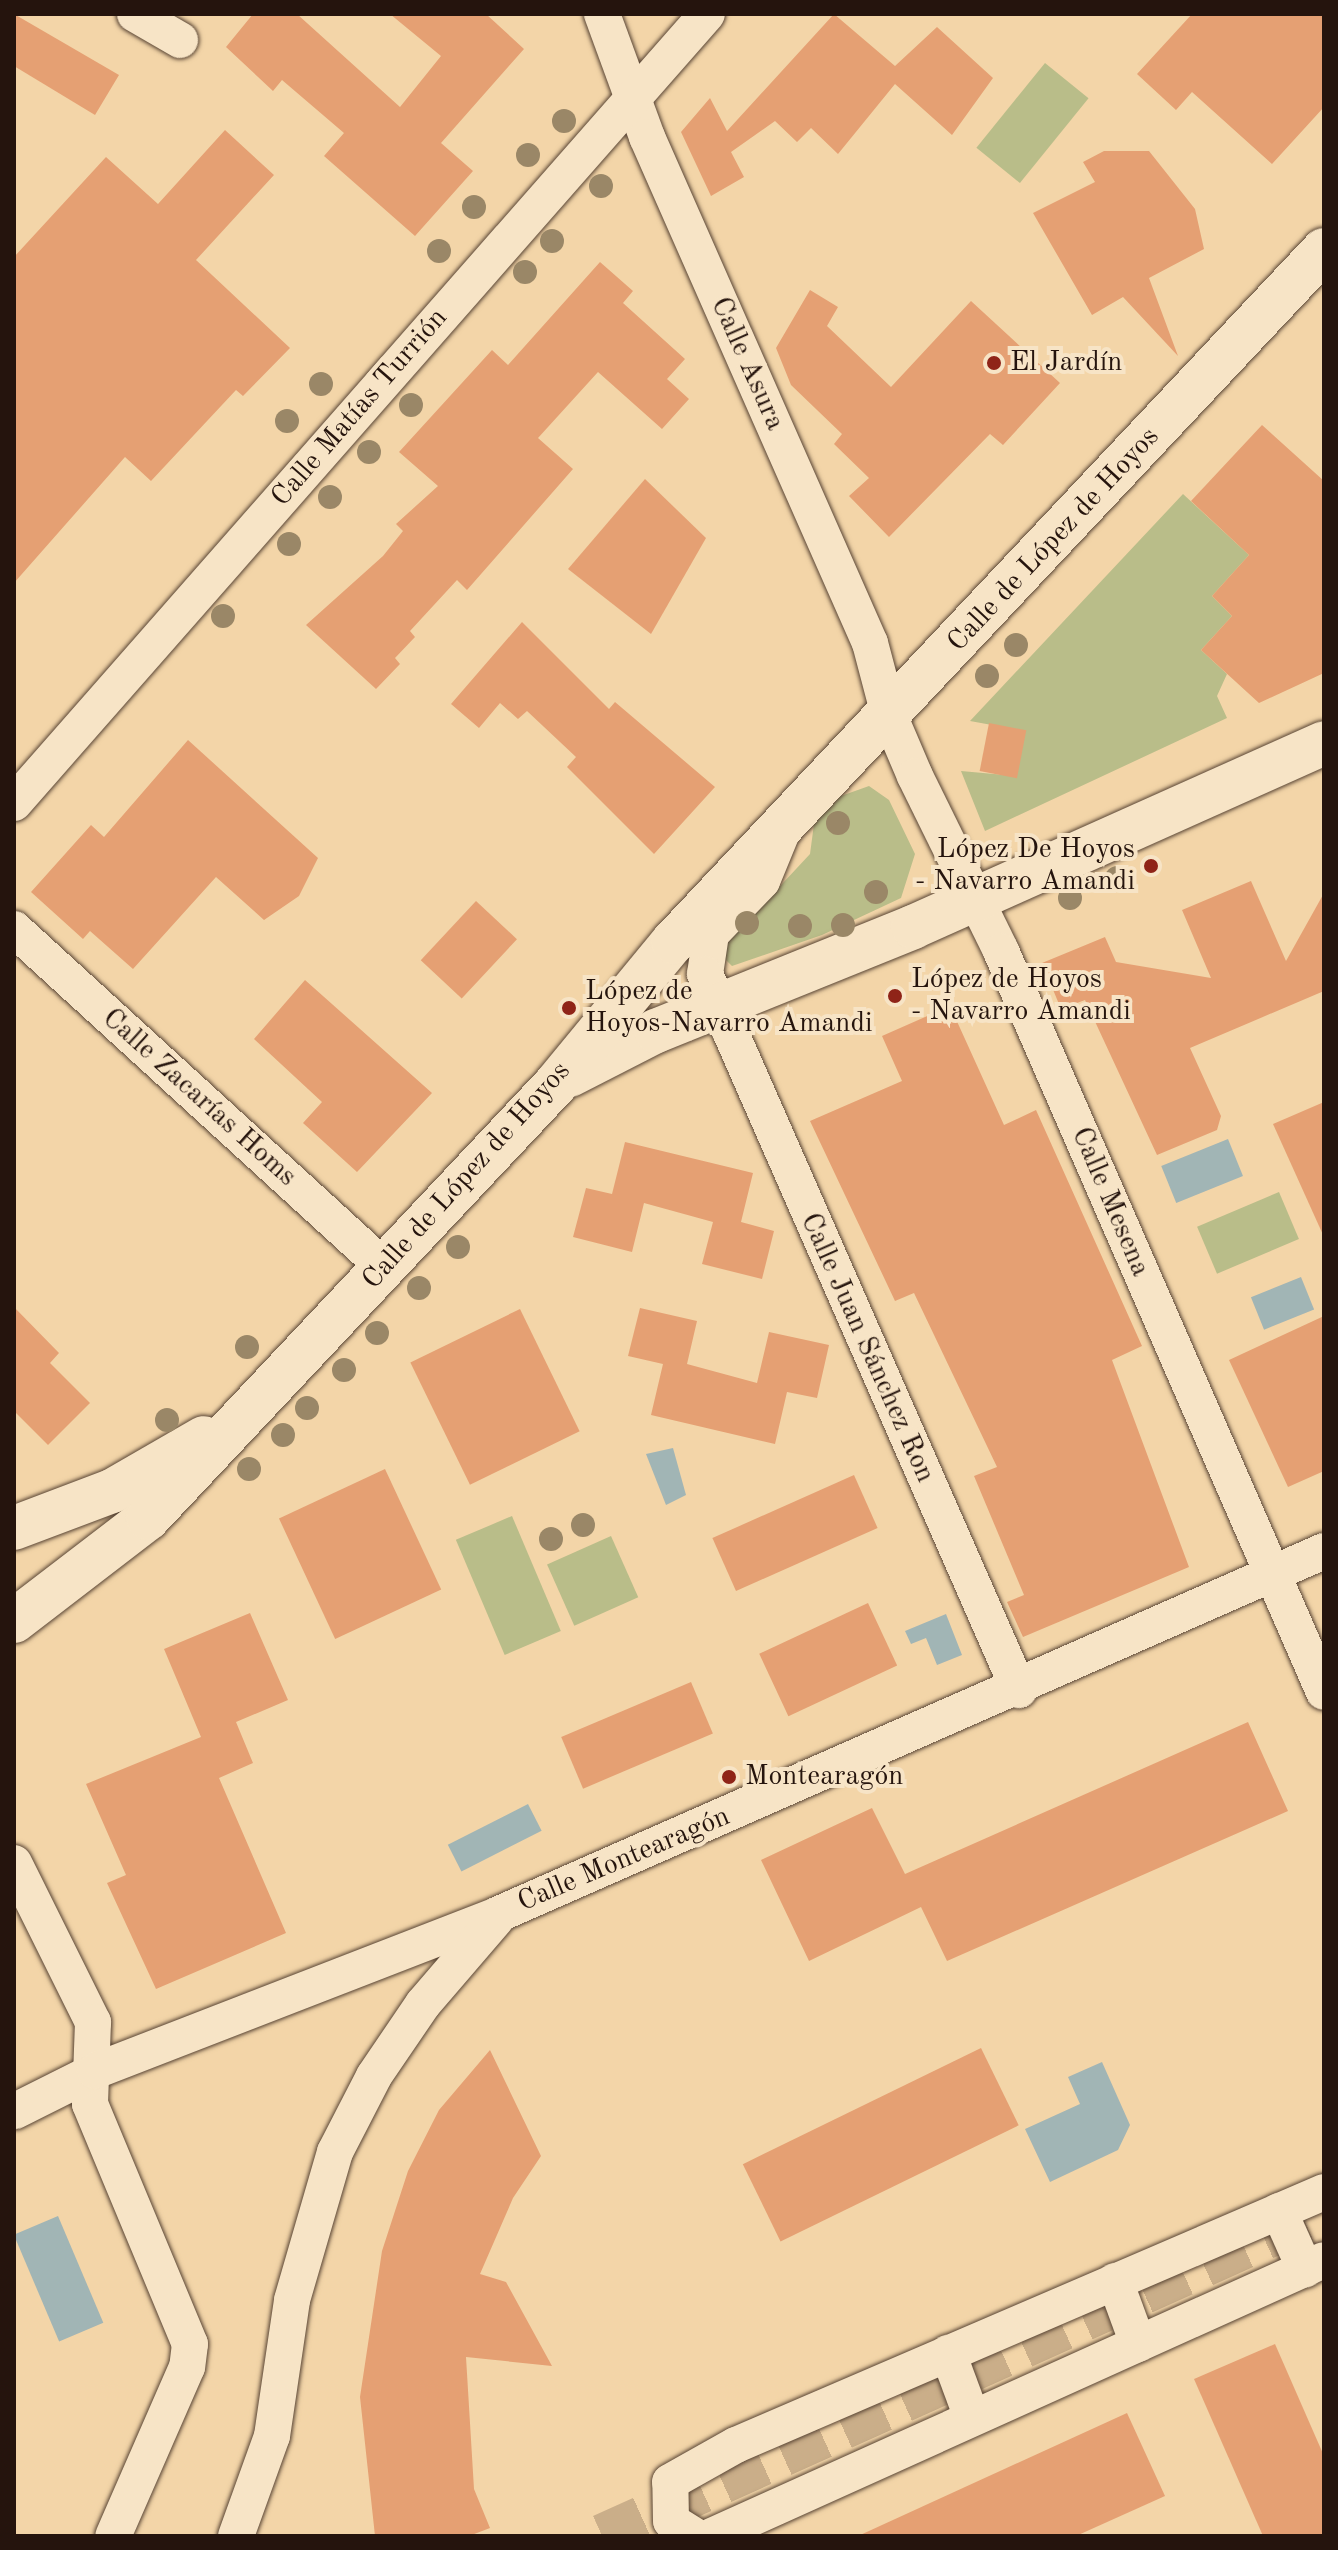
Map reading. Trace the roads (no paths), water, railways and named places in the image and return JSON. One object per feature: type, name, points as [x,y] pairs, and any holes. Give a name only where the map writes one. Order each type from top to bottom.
[{"type":"street","points":[[135,14],[180,40]]},
{"type":"street","name":"Calle Asura","points":[[602,14],[633,97],[870,643],[889,715]]},
{"type":"street","name":"Calle Matías Turrión","points":[[14,803],[707,14]]},
{"type":"street","name":"Calle de López de Hoyos","points":[[14,1621],[148,1518],[555,1085],[673,942],[1324,250]]},
{"type":"street","name":"Calle Mesena","points":[[889,715],[1324,1692]]},
{"type":"street","points":[[555,1085],[717,1006],[973,899],[1324,743]]},
{"type":"street","name":"Calle de López de Hoyos","points":[[717,1006],[704,949],[768,872],[783,828]]},
{"type":"street","name":"Calle Zacarías Homs","points":[[14,929],[384,1267]]},
{"type":"street","name":"Calle Juan Sánchez Ron","points":[[717,1006],[1019,1690]]},
{"type":"street","name":"Calle de López de Hoyos","points":[[14,1528],[112,1491],[244,1415]]},
{"type":"street","name":"Calle Montearagón","points":[[15,2111],[95,2071],[499,1914],[1019,1690],[1324,1551]]},
{"type":"street","points":[[14,1863],[93,2022],[95,2071],[90,2104],[190,2344],[187,2367],[113,2536]]},
{"type":"street","points":[[244,2522],[281,2392],[305,2243],[335,2152],[374,2076],[423,2004],[499,1914]]},
{"type":"street","points":[[695,2536],[671,2521],[670,2482],[736,2445],[1324,2192]]},
{"type":"street","points":[[712,2536],[1315,2265],[1279,2211]]},
{"type":"street","points":[[1115,2281],[1138,2344]]},
{"type":"street","points":[[948,2353],[972,2418]]},
{"type":"tunnel","points":[[602,2536],[1324,2211]]},
{"type":"place","name":"El Jardín","points":[[994,363]]},
{"type":"place","name":"López De Hoyos - Navarro Amandi","points":[[1151,866]]},
{"type":"place","name":"López de Hoyos - Navarro Amandi","points":[[895,996]]},
{"type":"place","name":"López de Hoyos-Navarro Amandi","points":[[569,1008]]},
{"type":"place","name":"Montearagón","points":[[729,1777]]}]
